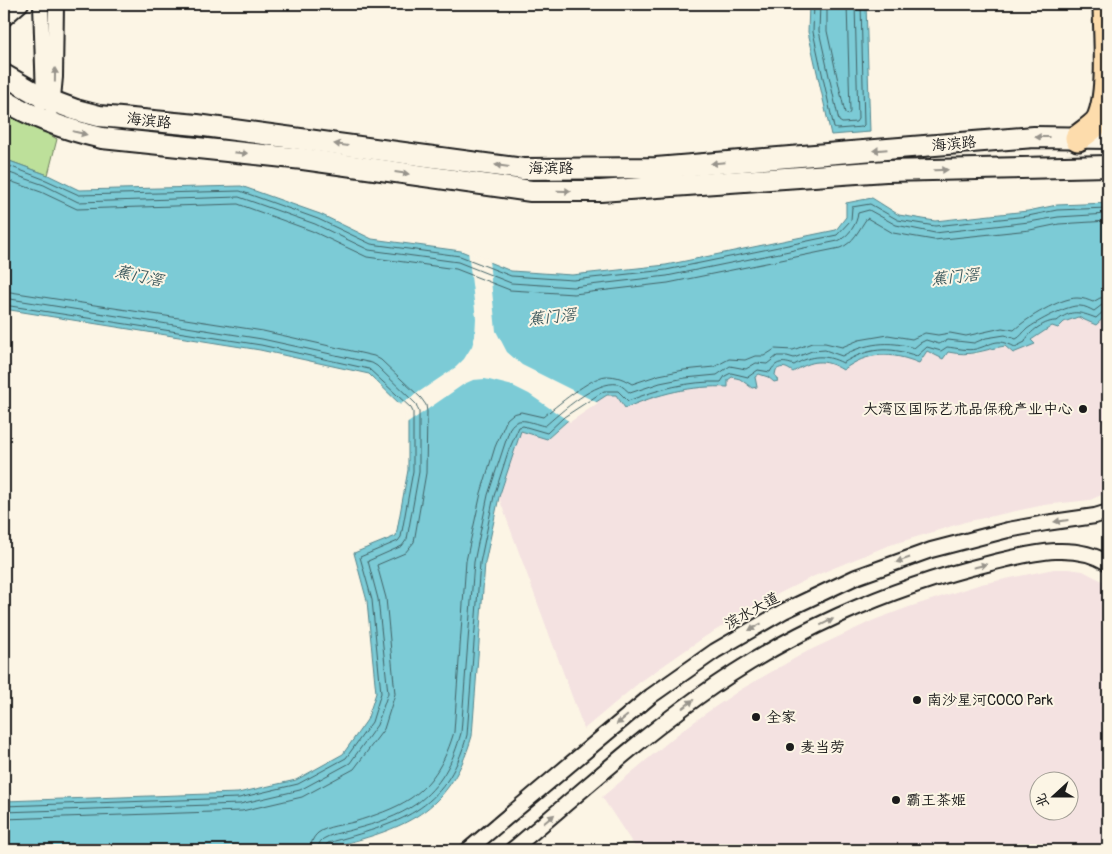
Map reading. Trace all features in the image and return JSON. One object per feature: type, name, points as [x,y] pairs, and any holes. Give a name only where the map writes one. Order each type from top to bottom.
[{"type":"highway","points":[[1078,138],[1098,121],[1104,100],[1107,81],[1106,4]]},
{"type":"street","points":[[4,19],[21,4]]},
{"type":"street","points":[[41,4],[49,100]]},
{"type":"street","points":[[43,121],[49,100],[56,4]]},
{"type":"street","name":"海滨路","points":[[4,75],[49,100],[100,116],[197,125],[523,169],[656,168],[1034,137],[1108,138]]},
{"type":"street","name":"海滨路","points":[[4,100],[43,121],[75,132],[102,138],[303,160],[531,190],[600,192],[857,172],[1108,166]]},
{"type":"street","name":"滨水大道","points":[[468,850],[651,696],[715,650],[784,611],[856,577],[931,550],[1008,530],[1095,516],[1108,512]]},
{"type":"street","points":[[512,850],[638,744],[699,696],[764,655],[832,619],[867,604],[940,578],[1014,558],[1052,551],[1070,551],[1088,554],[1108,563]]},
{"type":"shaded area","points":[[1108,314],[1108,492],[1090,500],[1044,505],[965,522],[887,546],[812,577],[776,595],[706,636],[640,682],[584,729],[499,498],[521,431],[548,439],[567,421],[607,395],[616,395],[620,401],[646,399],[687,389],[710,386],[728,387],[728,380],[732,377],[746,382],[754,382],[755,377],[759,374],[768,377],[774,382],[778,381],[775,375],[776,370],[780,367],[786,367],[793,372],[813,362],[823,361],[843,370],[864,358],[890,354],[919,363],[927,351],[977,354],[988,349],[1034,344],[1031,340],[1052,326],[1058,328],[1064,322],[1078,317],[1096,325]]},
{"type":"shaded area","name":"南沙星河COCO Park","points":[[1054,569],[1083,571],[1108,584],[1108,850],[637,850],[602,797],[679,733],[740,690],[806,652],[874,620],[981,584]]},
{"type":"green space","points":[[4,109],[57,139],[48,175],[4,159]]},
{"type":"water","points":[[809,4],[866,4],[870,132],[831,135],[808,32]]},
{"type":"water","name":"蕉门滘","points":[[4,159],[48,175],[79,190],[241,186],[320,214],[372,239],[461,251],[511,271],[572,275],[666,265],[836,230],[846,217],[846,203],[872,198],[899,215],[935,221],[1028,211],[1057,205],[1108,203],[1108,314],[1096,325],[1078,317],[1064,322],[1058,328],[1052,326],[1031,340],[1035,344],[1013,353],[1005,346],[964,354],[948,352],[943,359],[927,351],[919,363],[890,355],[880,355],[862,359],[843,370],[824,362],[818,362],[806,365],[793,372],[789,369],[778,368],[775,375],[778,381],[774,382],[768,377],[759,374],[755,377],[757,387],[752,388],[740,379],[732,377],[728,380],[728,387],[688,389],[625,408],[616,395],[607,395],[567,421],[547,439],[521,431],[499,497],[485,563],[472,736],[462,764],[449,786],[434,803],[416,817],[396,827],[321,850],[4,850],[4,801],[238,793],[296,780],[343,754],[367,720],[376,693],[367,601],[354,553],[396,536],[408,470],[408,412],[369,374],[260,350],[4,309]]},
{"type":"pier","points":[[468,251],[489,260],[496,331],[507,352],[522,365],[598,403],[570,422],[529,394],[513,386],[485,379],[473,380],[464,384],[405,425],[406,413],[398,406],[456,367],[464,359],[472,346],[475,336],[476,318]]},
{"type":"place","name":"大湾区国际艺术品保税产业中心","points":[[1083,409]]},
{"type":"place","name":"南沙星河COCO Park","points":[[917,700]]},
{"type":"place","name":"全家","points":[[756,717]]},
{"type":"place","name":"麦当劳","points":[[790,747]]},
{"type":"place","name":"霸王茶姬","points":[[896,800]]}]
